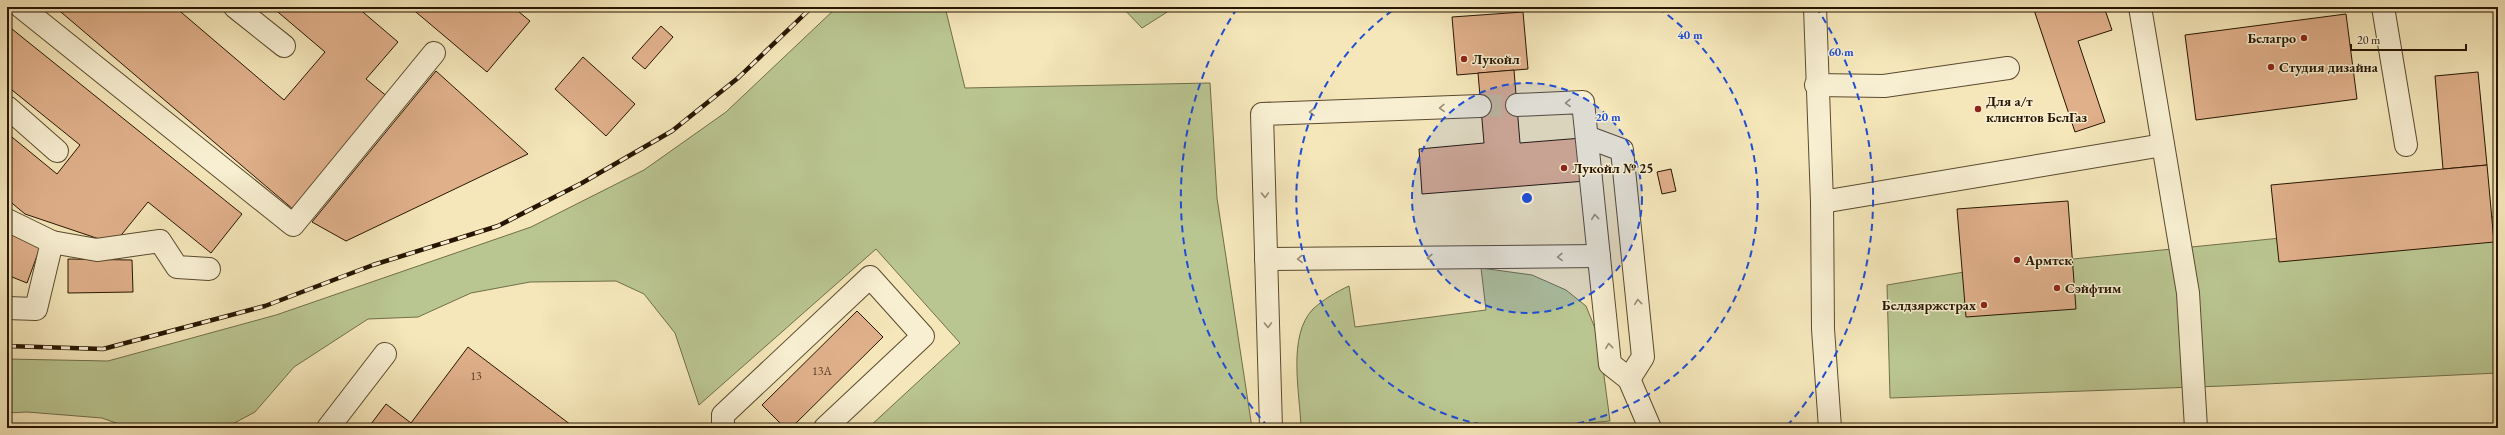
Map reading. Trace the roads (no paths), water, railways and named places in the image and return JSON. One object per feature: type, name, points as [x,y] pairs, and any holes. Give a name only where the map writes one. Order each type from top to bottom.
[{"type":"lane","points":[[21,7],[293,225],[434,53]]},
{"type":"lane","points":[[235,7],[284,46]]},
{"type":"lane","points":[[1815,7],[1816,85],[1822,202],[1824,329],[1830,428]]},
{"type":"lane","points":[[2140,7],[2188,293],[2196,428]]},
{"type":"lane","points":[[2382,7],[2406,145]]},
{"type":"lane","points":[[1816,85],[1884,86],[2008,68]]},
{"type":"lane","points":[[1517,105],[1583,102],[1610,364],[1629,379],[1650,428]]},
{"type":"lane","points":[[1271,428],[1262,114],[1480,106]]},
{"type":"lane","points":[[7,107],[57,151]]},
{"type":"lane","points":[[1587,136],[1622,150],[1643,357],[1629,379]]},
{"type":"lane","points":[[1822,202],[2163,145]]},
{"type":"lane","points":[[7,220],[52,242],[96,250],[160,240],[177,267],[209,269]]},
{"type":"lane","points":[[7,308],[36,309],[52,242]]},
{"type":"lane","points":[[1266,259],[1599,256]]},
{"type":"lane","points":[[723,428],[723,415],[870,277],[923,336],[825,428]]},
{"type":"lane","points":[[328,428],[385,354]]},
{"type":"tunnel","points":[[1480,106],[1517,105]]},
{"type":"railway","points":[[7,346],[103,349],[265,306],[373,265],[498,226],[582,183],[672,131],[738,78],[812,7]]},
{"type":"place","name":"Белагро","points":[[2304,38]]},
{"type":"place","name":"Лукойл","points":[[1464,59]]},
{"type":"place","name":"Студия дизайна","points":[[2271,67]]},
{"type":"place","name":"Для а/т клиентов БелГаз","points":[[1978,109]]},
{"type":"place","name":"Лукойл № 25","points":[[1564,168]]},
{"type":"place","name":"Армтек","points":[[2017,260]]},
{"type":"place","name":"Сэйфтим","points":[[2057,288]]},
{"type":"place","name":"Белдзяржстрах","points":[[1984,305]]}]
